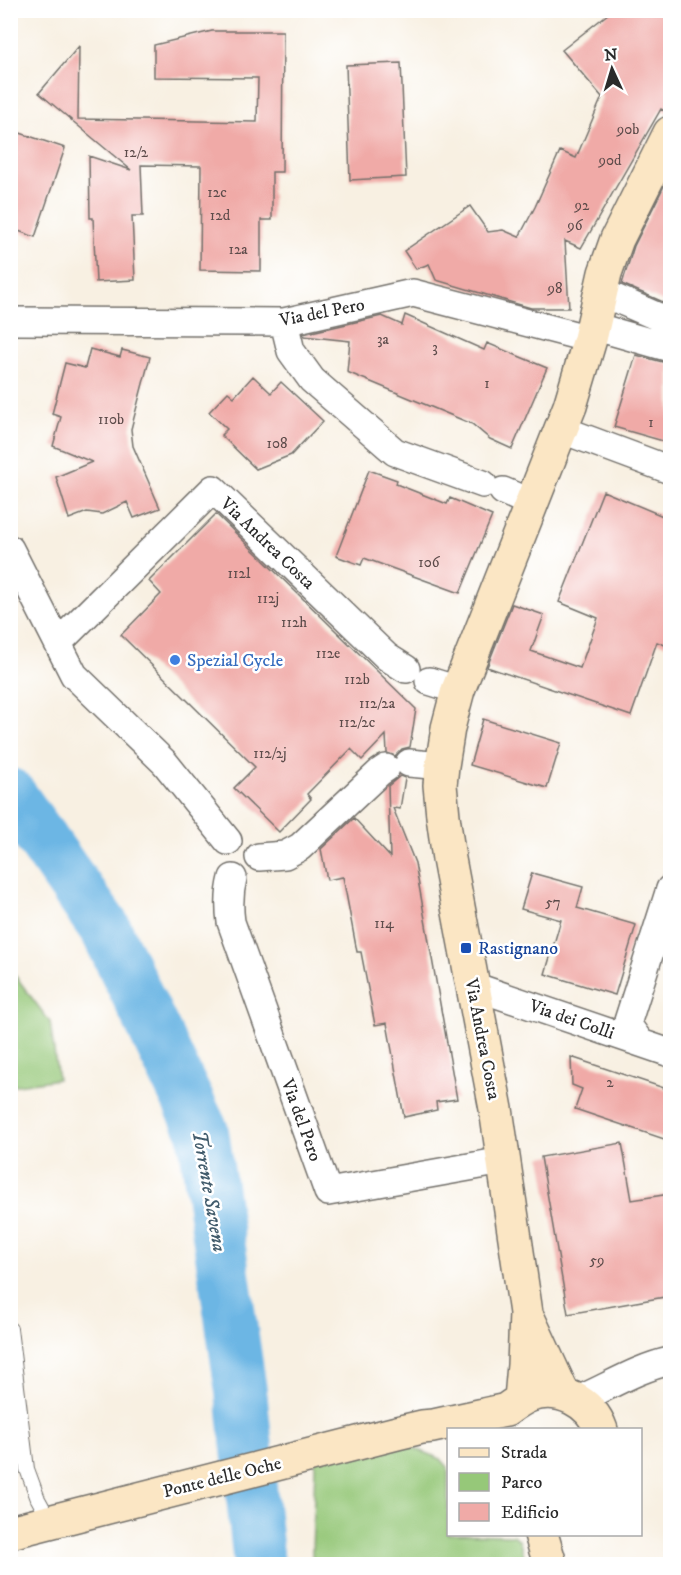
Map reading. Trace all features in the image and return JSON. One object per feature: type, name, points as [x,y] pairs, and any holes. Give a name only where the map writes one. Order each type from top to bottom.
[{"type":"main road","name":"Via Andrea Costa","points":[[508,1413],[524,1365],[526,1313],[496,1109],[442,816],[440,786],[448,728],[431,680],[506,493],[560,429],[570,406],[605,273],[617,239],[670,133]]},
{"type":"main road","name":"Via Andrea Costa","points":[[526,1313],[571,1397],[590,1411],[600,1428]]},
{"type":"main road","name":"Ponte delle Oche","points":[[10,1532],[422,1427],[441,1429],[508,1413],[533,1395],[546,1392],[571,1397]]},
{"type":"main road","points":[[542,1536],[550,1564]]},
{"type":"main road","points":[[556,1564],[562,1536]]},
{"type":"street","points":[[601,292],[670,322]]},
{"type":"street","name":"Via del Pero","points":[[10,321],[284,322],[413,293],[591,333],[670,348]]},
{"type":"street","points":[[284,322],[291,351],[312,380],[395,452],[506,493]]},
{"type":"street","points":[[560,429],[670,470]]},
{"type":"street","name":"Via Andrea Costa","points":[[58,643],[213,489],[387,657],[431,680]]},
{"type":"street","points":[[10,549],[74,675],[165,763],[228,841]]},
{"type":"street","points":[[259,857],[285,855],[300,846],[380,772],[398,766],[442,766]]},
{"type":"street","points":[[241,838],[253,844],[259,857],[256,870],[239,879],[227,876],[222,871],[218,858],[228,841],[241,838]]},
{"type":"street","name":"Via del Pero","points":[[233,878],[229,907],[231,922],[328,1192],[503,1161]]},
{"type":"street","points":[[640,1042],[627,1024],[670,889]]},
{"type":"street","name":"Via dei Colli","points":[[473,986],[670,1053]]},
{"type":"street","points":[[571,1397],[670,1361]]},
{"type":"lane","points":[[10,1329],[17,1434],[38,1499],[50,1521]]},
{"type":"green space","points":[[11,970],[50,1022],[58,1079],[11,1086]]},
{"type":"green space","points":[[362,1427],[441,1459],[447,1466],[447,1536],[515,1536],[519,1540],[527,1564],[313,1564],[316,1436]]},
{"type":"building","points":[[613,10],[670,10],[670,114],[661,109],[581,248],[565,241],[569,308],[531,308],[436,280],[429,264],[416,269],[404,251],[470,206],[488,232],[503,230],[519,237],[560,151],[576,158],[602,97],[562,50]]},
{"type":"building","points":[[212,31],[283,31],[282,172],[272,172],[272,220],[261,220],[261,271],[200,270],[201,166],[141,165],[143,216],[132,216],[135,280],[96,282],[93,218],[90,218],[89,156],[131,170],[39,93],[79,46],[78,119],[257,122],[258,78],[154,77],[154,45]]},
{"type":"building","points":[[401,63],[406,177],[350,180],[346,65]]},
{"type":"building","points":[[20,133],[65,148],[35,237],[10,228],[10,160]]},
{"type":"building","points":[[670,174],[670,305],[622,284],[634,246]]},
{"type":"building","points":[[405,315],[484,350],[487,343],[547,368],[512,449],[490,439],[472,424],[347,372],[350,341],[304,336],[303,334],[382,316],[402,325]]},
{"type":"building","points":[[90,349],[120,357],[122,350],[150,357],[131,429],[133,446],[160,508],[134,518],[127,502],[102,514],[87,512],[69,519],[56,477],[92,462],[53,446],[61,417],[52,414],[65,363],[85,368]]},
{"type":"building","points":[[636,355],[670,364],[670,443],[614,427]]},
{"type":"building","points":[[253,376],[271,393],[281,382],[323,421],[291,455],[256,469],[221,435],[227,429],[209,412],[228,392],[234,397]]},
{"type":"building","points":[[369,470],[397,480],[396,484],[447,504],[450,498],[492,516],[460,593],[364,558],[361,565],[336,556]]},
{"type":"building","points":[[603,491],[670,519],[670,647],[657,642],[631,716],[487,667],[512,604],[544,615],[531,651],[580,668],[598,618],[559,602]]},
{"type":"building","points":[[216,514],[416,709],[410,747],[402,749],[395,756],[387,753],[386,735],[362,760],[351,749],[307,794],[311,799],[279,832],[234,788],[255,767],[121,635],[161,594],[149,581]]},
{"type":"building","points":[[483,719],[561,743],[547,788],[470,765]]},
{"type":"building","points":[[400,776],[405,778],[400,809],[393,808],[415,863],[457,1099],[436,1102],[437,1110],[404,1117],[387,1023],[375,1025],[361,952],[357,952],[343,877],[327,880],[321,849],[354,818],[390,857],[388,786]]},
{"type":"building","points":[[532,873],[583,887],[577,908],[636,925],[615,995],[545,974],[561,920],[521,909]]},
{"type":"building","points":[[571,1057],[670,1090],[670,1141],[575,1109],[582,1089],[572,1085]]},
{"type":"building","points":[[622,1143],[632,1200],[670,1194],[670,1296],[568,1314],[541,1157]]},
{"type":"waterway","name":"Torrente Savena","points":[[10,794],[106,930],[203,1132],[241,1391],[259,1564]]},
{"type":"place","name":"Spezial Cycle","points":[[175,660]]},
{"type":"place","name":"Rastignano","points":[[466,948]]}]
